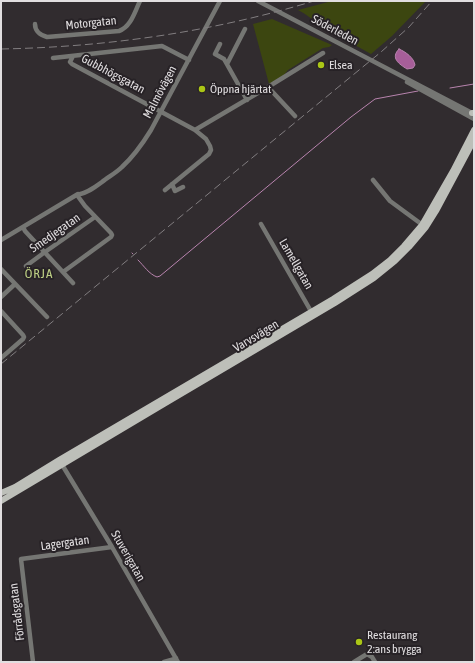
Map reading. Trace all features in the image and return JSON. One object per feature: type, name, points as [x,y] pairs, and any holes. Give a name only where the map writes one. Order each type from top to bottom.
[{"type":"main road","name":"Varvsvägen","points":[[424,226],[474,130]]},
{"type":"main road","name":"Varvsvägen","points":[[1,493],[61,462],[312,313],[335,303],[374,278],[409,248],[424,226],[436,212],[474,140]]},
{"type":"main road","name":"Varvsvägen","points":[[1,501],[61,462]]},
{"type":"main road","name":"Varvsvägen","points":[[1,497],[15,487]]},
{"type":"street","name":"Motorgatan","points":[[35,24],[37,32],[47,37],[119,31],[125,28],[128,24],[140,1]]},
{"type":"street","name":"Malmövägen","points":[[1,240],[82,191],[103,181],[132,157],[151,130],[220,1]]},
{"type":"street","name":"Söderleden","points":[[258,1],[473,115]]},
{"type":"street","points":[[227,64],[245,29]]},
{"type":"street","points":[[220,44],[215,54],[224,59],[247,100]]},
{"type":"street","points":[[53,58],[162,46],[189,60]]},
{"type":"street","points":[[195,130],[323,53]]},
{"type":"street","name":"Gubbhögsgatan","points":[[73,56],[70,62],[72,64],[195,130],[208,142],[211,150],[209,154],[168,187],[175,192],[183,187]]},
{"type":"street","points":[[268,87],[295,116]]},
{"type":"street","points":[[373,180],[390,201],[424,226]]},
{"type":"street","points":[[63,272],[112,235],[85,206],[77,195]]},
{"type":"street","name":"Smedjegatan","points":[[26,266],[96,217]]},
{"type":"street","name":"Lamellgatan","points":[[261,224],[312,313]]},
{"type":"street","points":[[23,227],[25,231],[73,282]]},
{"type":"street","points":[[1,269],[47,317]]},
{"type":"street","points":[[1,297],[15,284]]},
{"type":"street","points":[[1,311],[24,337],[1,358]]},
{"type":"street","name":"Stuverigatan","points":[[61,462],[177,660]]},
{"type":"street","name":"Lagergatan","points":[[21,559],[112,547]]},
{"type":"street","name":"Förrådsgatan","points":[[21,559],[33,662]]},
{"type":"street","points":[[354,662],[367,654],[372,657],[375,662]]},
{"type":"street","points":[[164,662],[177,660]]},
{"type":"green space","points":[[332,1],[426,1],[392,36],[371,54],[321,26],[298,10]]},
{"type":"green space","points":[[272,19],[332,45],[323,48],[269,84],[253,24]]},
{"type":"shaded area","points":[[399,49],[413,60],[415,65],[413,68],[407,69],[395,58],[396,52]]},
{"type":"waterway","points":[[450,88],[474,84]]},
{"type":"waterway","points":[[138,260],[152,274],[157,277],[160,276],[351,117],[375,99],[418,91]]},
{"type":"railway","points":[[1,49],[80,45],[159,36],[237,21],[314,1]]},
{"type":"railway","points":[[1,364],[381,52],[409,27],[432,1]]},
{"type":"place","name":"Elsea","points":[[321,65]]},
{"type":"place","name":"Öppna hjärtat","points":[[202,89]]},
{"type":"place","name":"Restaurang 2:ans brygga","points":[[359,642]]},
{"type":"district","name":"ÖRJA","points":[[39,274]]}]
